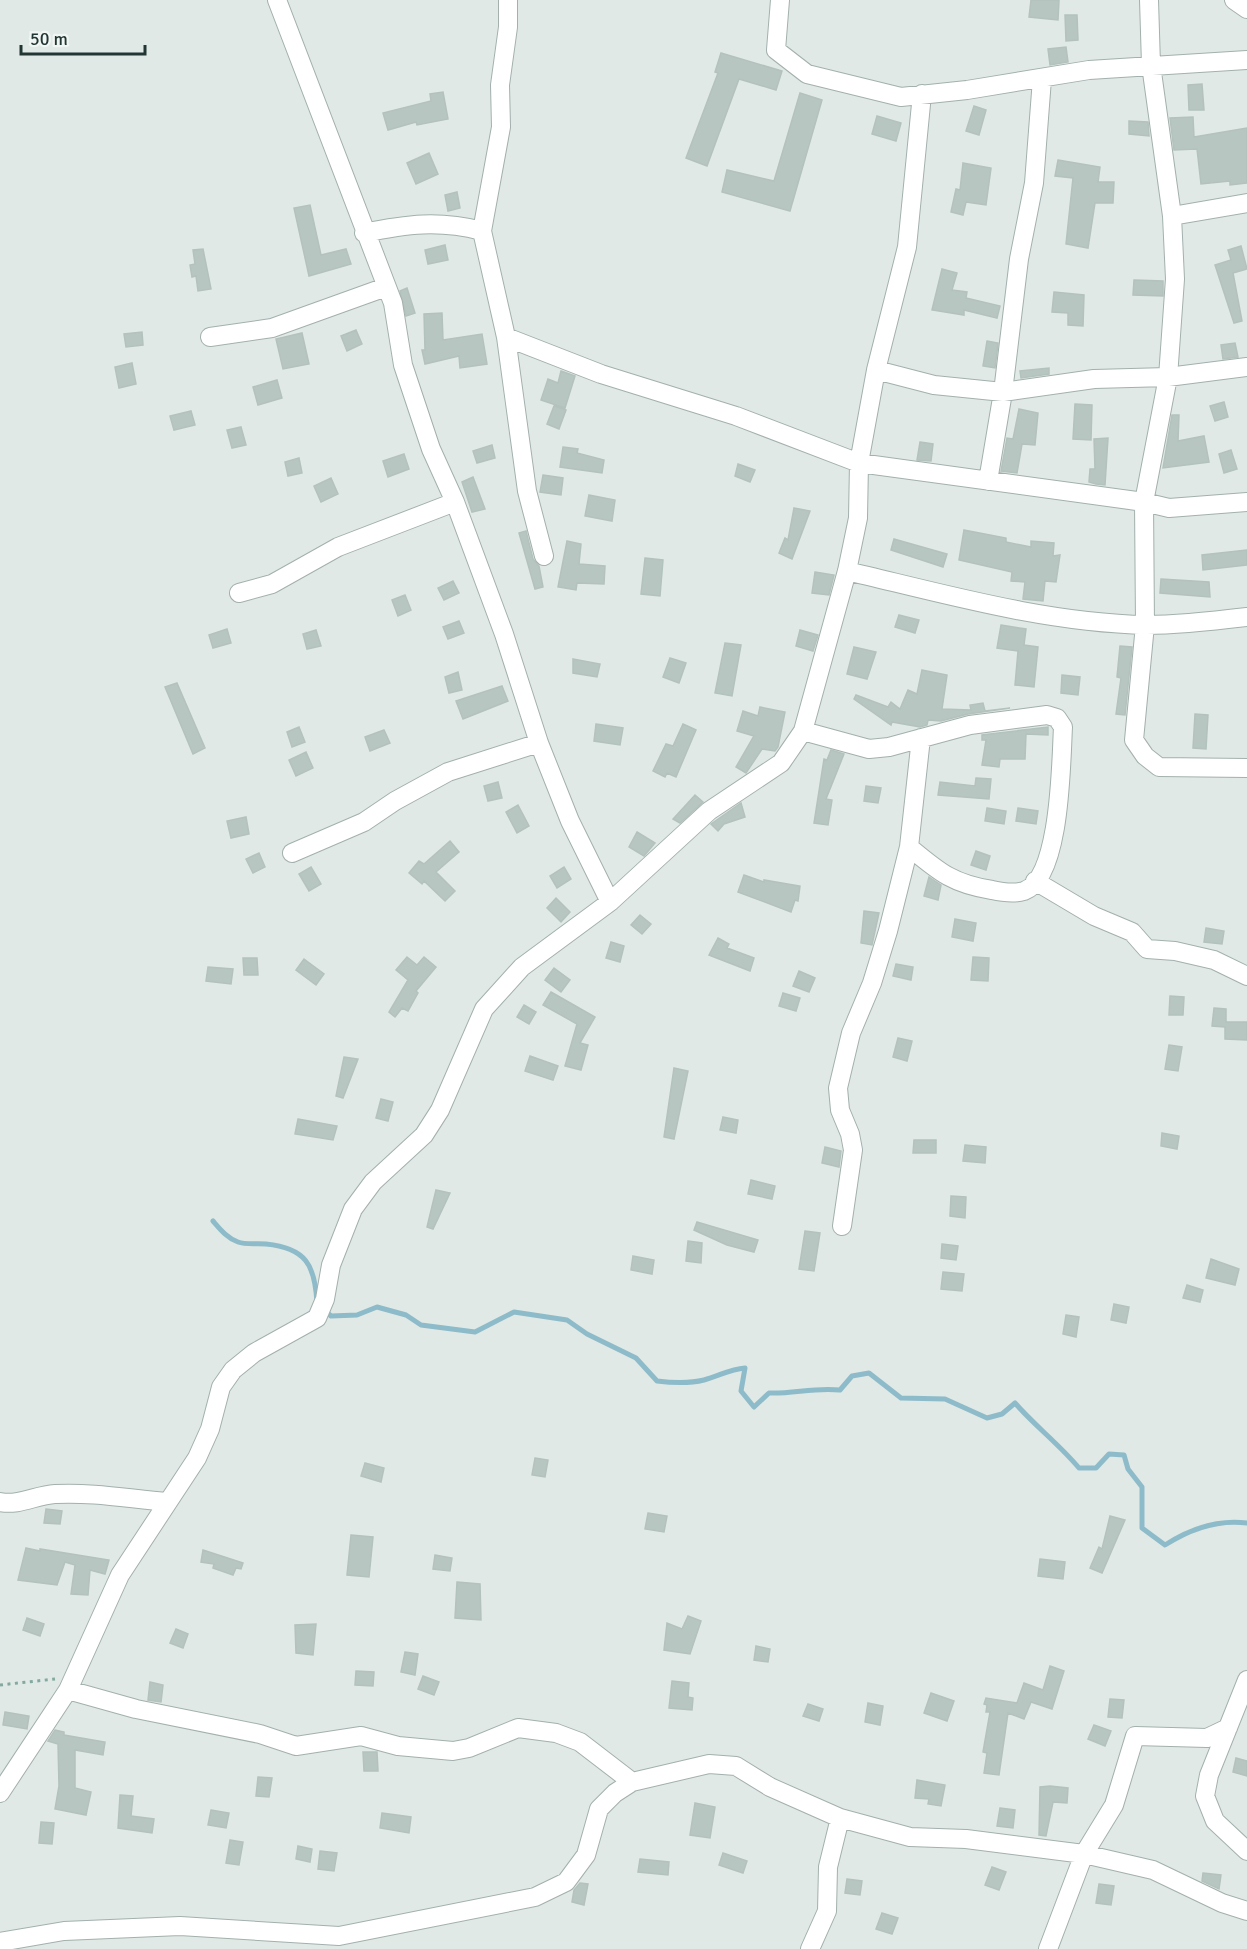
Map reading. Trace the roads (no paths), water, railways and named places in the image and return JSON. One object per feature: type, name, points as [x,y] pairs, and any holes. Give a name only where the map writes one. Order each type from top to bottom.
[{"type":"street","points":[[277,0],[309,78],[364,233],[386,287],[399,333],[403,365],[430,449],[455,502],[504,634],[538,743],[570,820],[610,902]]},
{"type":"street","points":[[508,0],[508,27],[500,85],[501,127],[482,231],[506,337],[527,491],[544,556]]},
{"type":"street","points":[[780,0],[776,50],[807,74],[901,97],[1042,79],[1089,70],[1247,60]]},
{"type":"street","points":[[1149,0],[1151,65],[1172,216],[1174,279],[1168,377],[1144,502],[1145,625],[1134,740],[1145,756],[1159,767],[1247,768]]},
{"type":"street","points":[[1234,0],[1247,9]]},
{"type":"street","points":[[988,481],[1003,392],[1019,259],[1034,183],[1042,79]]},
{"type":"street","points":[[0,1793],[68,1690],[120,1575],[196,1458],[210,1429],[221,1387],[233,1370],[254,1353],[317,1317],[325,1299],[331,1265],[353,1209],[373,1182],[424,1135],[440,1110],[484,1009],[522,967],[610,902],[709,811],[781,763],[803,732],[847,571],[858,518],[859,463],[876,370],[907,247],[922,94]]},
{"type":"street","points":[[1172,216],[1247,203]]},
{"type":"street","points":[[364,233],[407,224],[453,224],[482,231]]},
{"type":"street","points":[[210,337],[272,328],[386,287]]},
{"type":"street","points":[[506,337],[601,374],[736,416],[859,463],[1144,502],[1170,508],[1247,502]]},
{"type":"street","points":[[876,370],[934,385],[1003,392],[1094,379],[1168,377],[1247,367]]},
{"type":"street","points":[[239,592],[272,584],[338,547],[455,502]]},
{"type":"street","points":[[847,571],[1062,618],[1145,625],[1247,617]]},
{"type":"street","points":[[803,732],[869,749],[889,747],[970,725],[1047,715],[1057,718],[1063,727],[1059,799],[1051,852],[1035,881],[1025,891],[1004,892],[978,888],[946,878],[909,847]]},
{"type":"street","points":[[842,1226],[854,1150],[840,1110],[838,1088],[850,1033],[872,983],[909,847],[921,738]]},
{"type":"street","points":[[292,853],[364,822],[395,801],[448,772],[538,743]]},
{"type":"street","points":[[1035,881],[1094,916],[1132,932],[1147,949],[1175,951],[1214,960],[1247,976]]},
{"type":"street","points":[[0,1502],[10,1504],[52,1494],[91,1494],[168,1502]]},
{"type":"street","points":[[1247,1680],[1209,1775],[1205,1796],[1215,1821],[1247,1851]]},
{"type":"street","points":[[68,1690],[136,1709],[260,1734],[296,1746],[361,1736],[398,1746],[453,1750],[469,1748],[518,1728],[556,1733],[580,1742],[632,1782]]},
{"type":"street","points":[[1048,1949],[1084,1854],[1114,1805],[1135,1736],[1207,1738],[1228,1728]]},
{"type":"street","points":[[0,1942],[64,1931],[180,1926],[339,1936],[535,1897],[566,1882],[586,1855],[599,1809],[615,1792],[632,1782],[709,1764],[736,1766],[770,1787],[840,1818],[910,1837],[966,1839],[1084,1854],[1153,1870],[1222,1903],[1247,1911]]},
{"type":"street","points":[[810,1949],[827,1911],[828,1868],[840,1818]]},
{"type":"waterway","points":[[213,1221],[227,1236],[238,1242],[280,1246],[299,1254],[311,1269],[317,1303]]},
{"type":"waterway","points":[[323,1309],[331,1316],[357,1315],[377,1307],[406,1315],[421,1325],[475,1332],[514,1312],[567,1320],[587,1334],[636,1358],[657,1381],[680,1383],[698,1381],[745,1368],[741,1391],[754,1407],[769,1393],[840,1390],[852,1376],[869,1373],[901,1398],[945,1399],[987,1418],[1002,1414],[1015,1403],[1079,1468],[1096,1468],[1109,1454],[1124,1455],[1128,1469],[1142,1487],[1142,1528],[1165,1545],[1204,1526],[1225,1522],[1247,1523]]}]
